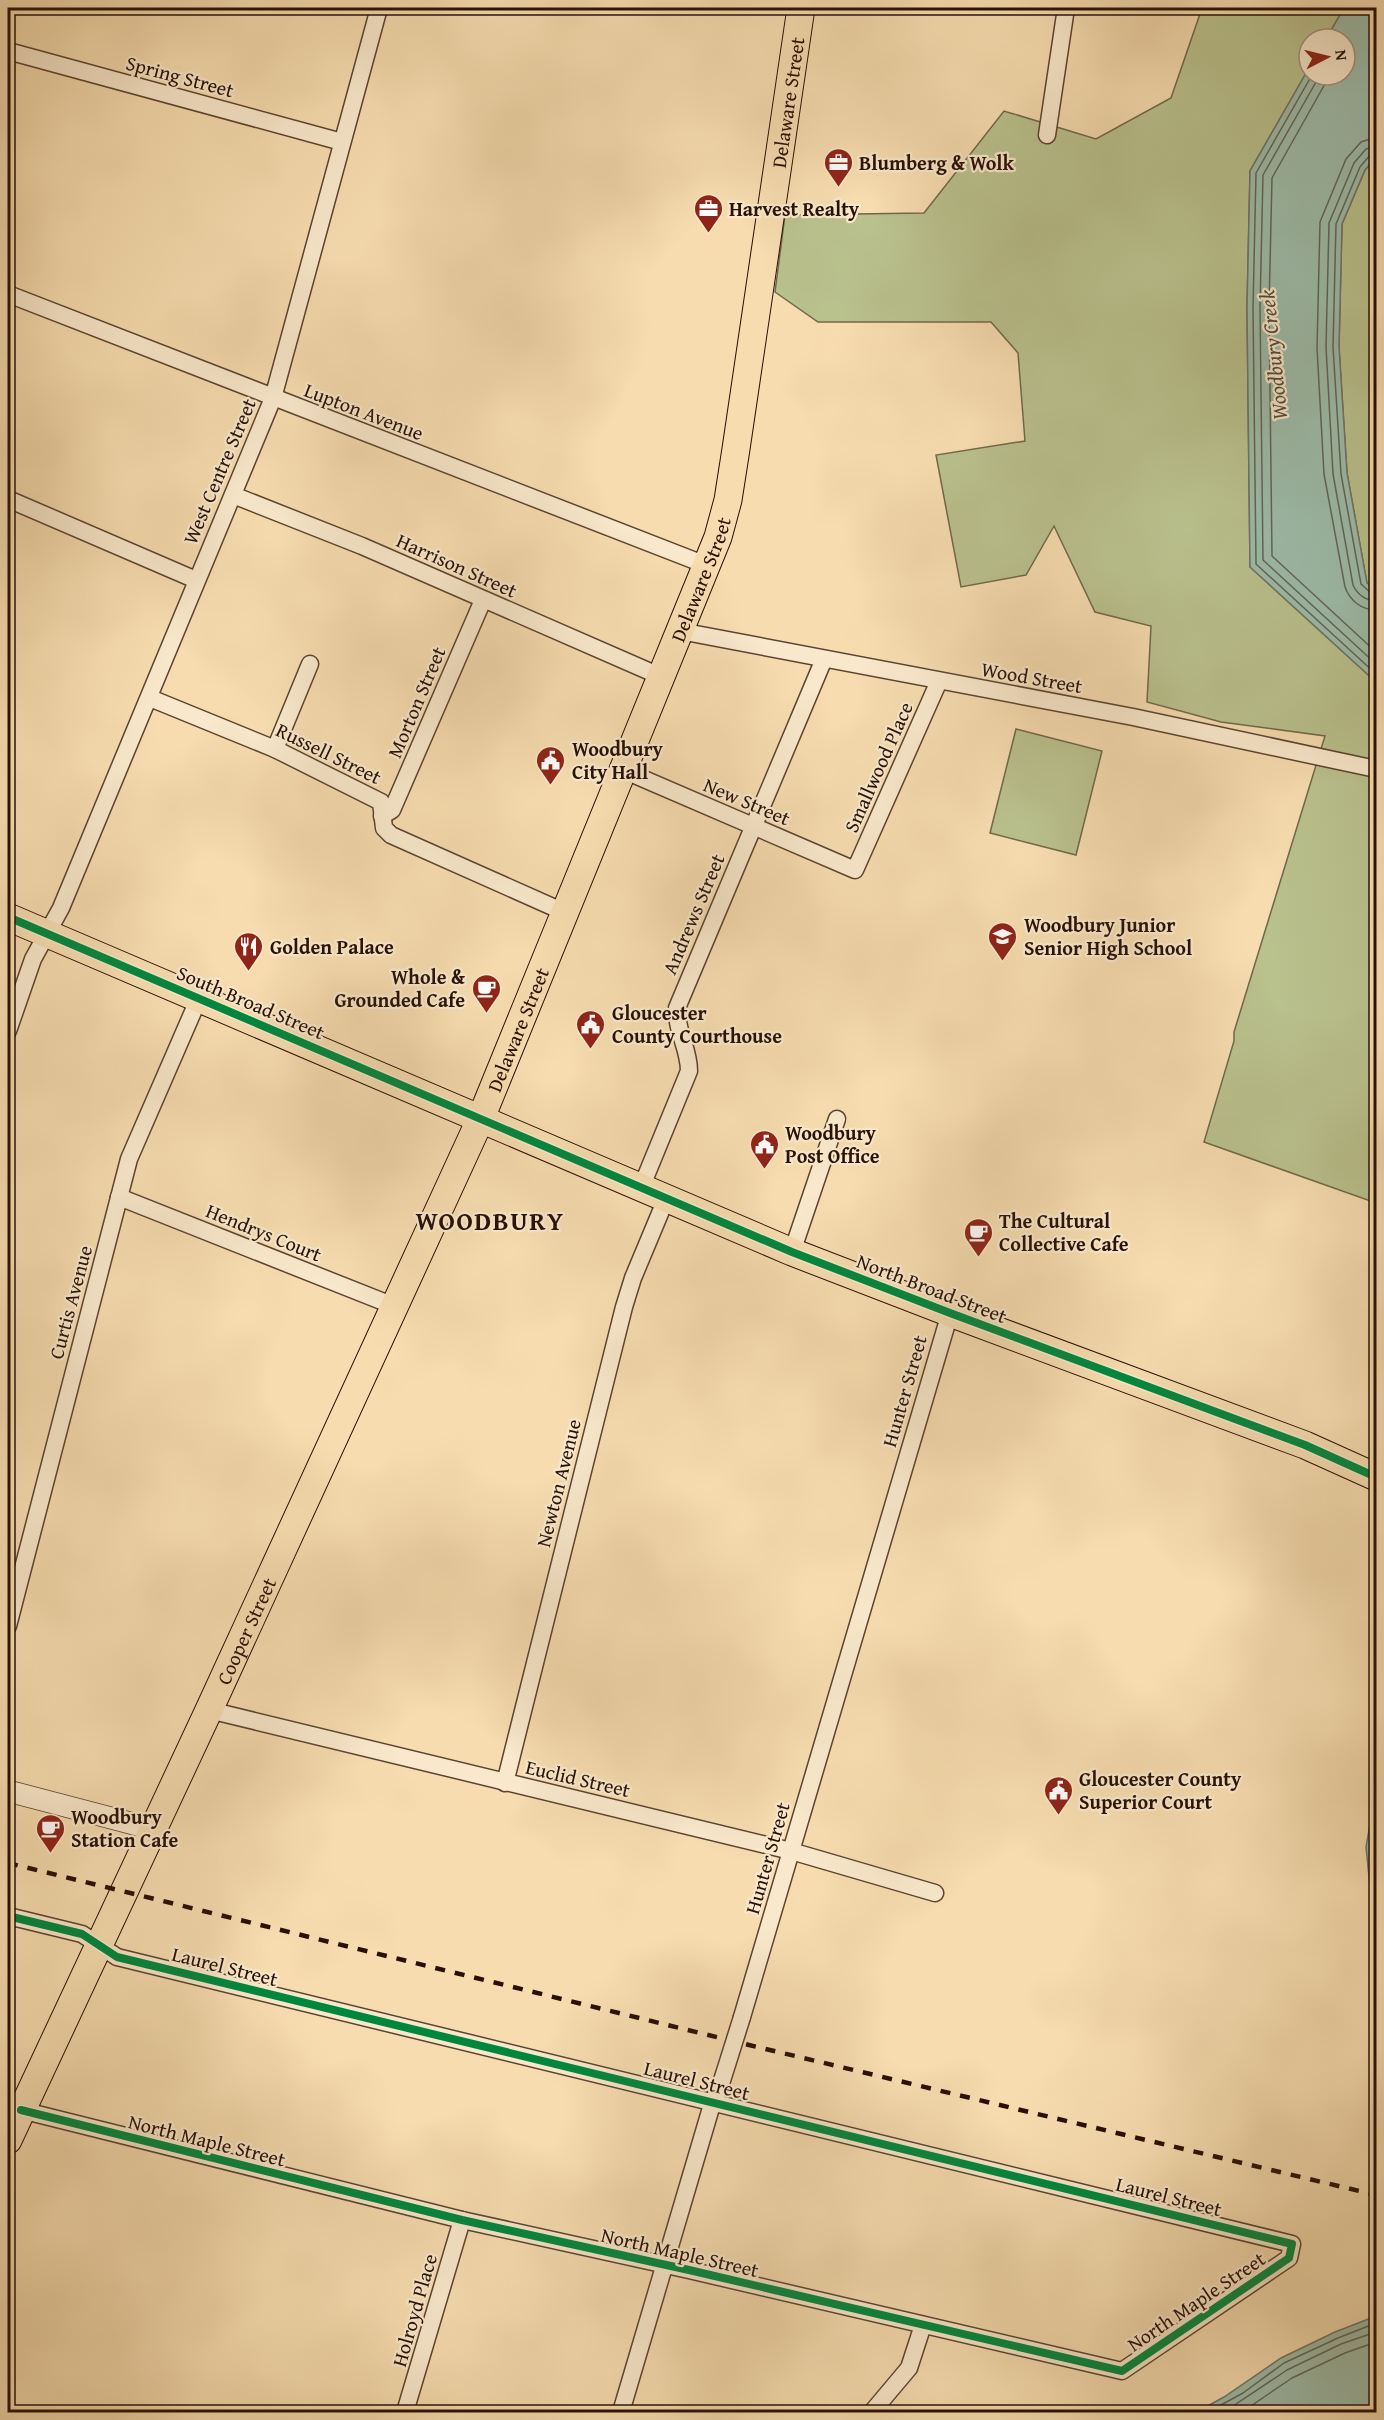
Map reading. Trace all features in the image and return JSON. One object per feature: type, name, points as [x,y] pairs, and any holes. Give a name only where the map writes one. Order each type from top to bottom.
[{"type":"main road","name":"Delaware Street","points":[[481,1118],[717,537],[729,491],[801,8]]},
{"type":"main road","name":"South Broad Street","points":[[8,917],[481,1118]]},
{"type":"main road","name":"North Broad Street","points":[[481,1118],[792,1252],[1297,1442],[1377,1477]]},
{"type":"main road","name":"Cooper Street","points":[[8,2140],[209,1710],[481,1118]]},
{"type":"street","name":"West Centre Street","points":[[8,1030],[33,959],[61,908],[273,398],[379,8]]},
{"type":"street","points":[[1047,135],[1066,8]]},
{"type":"street","name":"Spring Street","points":[[8,51],[342,142]]},
{"type":"street","name":"Lupton Avenue","points":[[8,294],[706,565]]},
{"type":"street","name":"Harrison Street","points":[[233,495],[362,546],[662,677]]},
{"type":"street","points":[[8,499],[196,580]]},
{"type":"street","name":"Morton Street","points":[[382,816],[392,810],[483,600]]},
{"type":"street","name":"Wood Street","points":[[680,632],[1133,717],[1377,769]]},
{"type":"street","name":"Andrews Street","points":[[641,1188],[689,1071],[689,1058],[676,1023],[677,1008],[824,659]]},
{"type":"street","points":[[275,749],[310,664]]},
{"type":"street","name":"Smallwood Place","points":[[855,870],[939,681]]},
{"type":"street","name":"Russell Street","points":[[150,698],[275,749],[381,802],[384,828],[391,835],[564,912]]},
{"type":"street","name":"New Street","points":[[623,770],[855,870]]},
{"type":"street","name":"Curtis Avenue","points":[[8,1626],[129,1159],[199,998]]},
{"type":"street","points":[[792,1252],[837,1119]]},
{"type":"street","name":"Hendrys Court","points":[[119,1197],[394,1306]]},
{"type":"street","name":"Newton Avenue","points":[[505,1783],[624,1306],[633,1278],[666,1199]]},
{"type":"street","name":"Hunter Street","points":[[621,2412],[742,2017],[950,1313]]},
{"type":"street","name":"Euclid Street","points":[[209,1710],[791,1851],[935,1893]]},
{"type":"street","points":[[8,1791],[153,1829]]},
{"type":"street","name":"Laurel Street","points":[[8,1916],[82,1934],[117,1957],[717,2094],[1292,2244]]},
{"type":"street","name":"North Maple Street","points":[[21,2110],[462,2220],[689,2270],[1122,2371],[1289,2258],[1292,2244]]},
{"type":"street","name":"Holroyd Place","points":[[405,2412],[462,2220]]},
{"type":"street","points":[[872,2412],[909,2368],[923,2325]]},
{"type":"green space","points":[[1202,8],[1344,8],[1333,27],[1297,27],[1298,87],[1250,171],[1247,308],[1250,567],[1376,682],[1376,1203],[1204,1142],[1234,1041],[1234,1032],[1325,736],[1221,722],[1147,702],[1151,626],[1095,612],[1054,526],[1026,575],[961,587],[936,455],[1025,441],[1018,353],[991,322],[818,322],[775,292],[785,215],[924,213],[1004,111],[1096,139],[1171,98]]},
{"type":"green space","points":[[1376,157],[1376,634],[1347,473],[1339,347],[1342,224],[1365,170]]},
{"type":"green space","points":[[1016,729],[1102,751],[1076,855],[990,833]]},
{"type":"water","name":"Woodbury Creek","points":[[1344,8],[1376,8],[1376,157],[1365,170],[1342,224],[1339,347],[1347,473],[1367,583],[1376,589],[1376,682],[1250,567],[1247,308],[1250,171],[1298,87],[1357,87],[1357,27],[1333,27]]},
{"type":"water","points":[[1376,1776],[1376,1945],[1366,1847],[1375,1796],[1373,1778]]},
{"type":"water","points":[[1376,2316],[1376,2412],[1189,2412],[1204,2408],[1224,2397],[1281,2358],[1335,2332]]},
{"type":"railway","points":[[8,1863],[749,2045],[1376,2195]]},
{"type":"cycle path","points":[[8,917],[792,1252],[1305,1445],[1376,1477]]},
{"type":"cycle path","points":[[8,1916],[82,1934],[117,1957],[1292,2244],[1289,2258],[1122,2371],[689,2270],[462,2220],[21,2110]]},
{"type":"place","name":"Blumberg & Wolk","points":[[838,188]]},
{"type":"place","name":"Harvest Realty","points":[[708,234]]},
{"type":"place","name":"Woodbury City Hall","points":[[551,786]]},
{"type":"place","name":"Woodbury Junior Senior High School","points":[[1003,962]]},
{"type":"place","name":"Golden Palace","points":[[249,972]]},
{"type":"place","name":"Whole & Grounded Cafe","points":[[486,1014]]},
{"type":"place","name":"Gloucester County Courthouse","points":[[591,1050]]},
{"type":"place","name":"Woodbury Post Office","points":[[764,1170]]},
{"type":"place","name":"The Cultural Collective Cafe","points":[[978,1258]]},
{"type":"place","name":"Gloucester County Superior Court","points":[[1058,1816]]},
{"type":"place","name":"Woodbury Station Cafe","points":[[50,1854]]},
{"type":"district","name":"WOODBURY","points":[[490,1220]]}]
